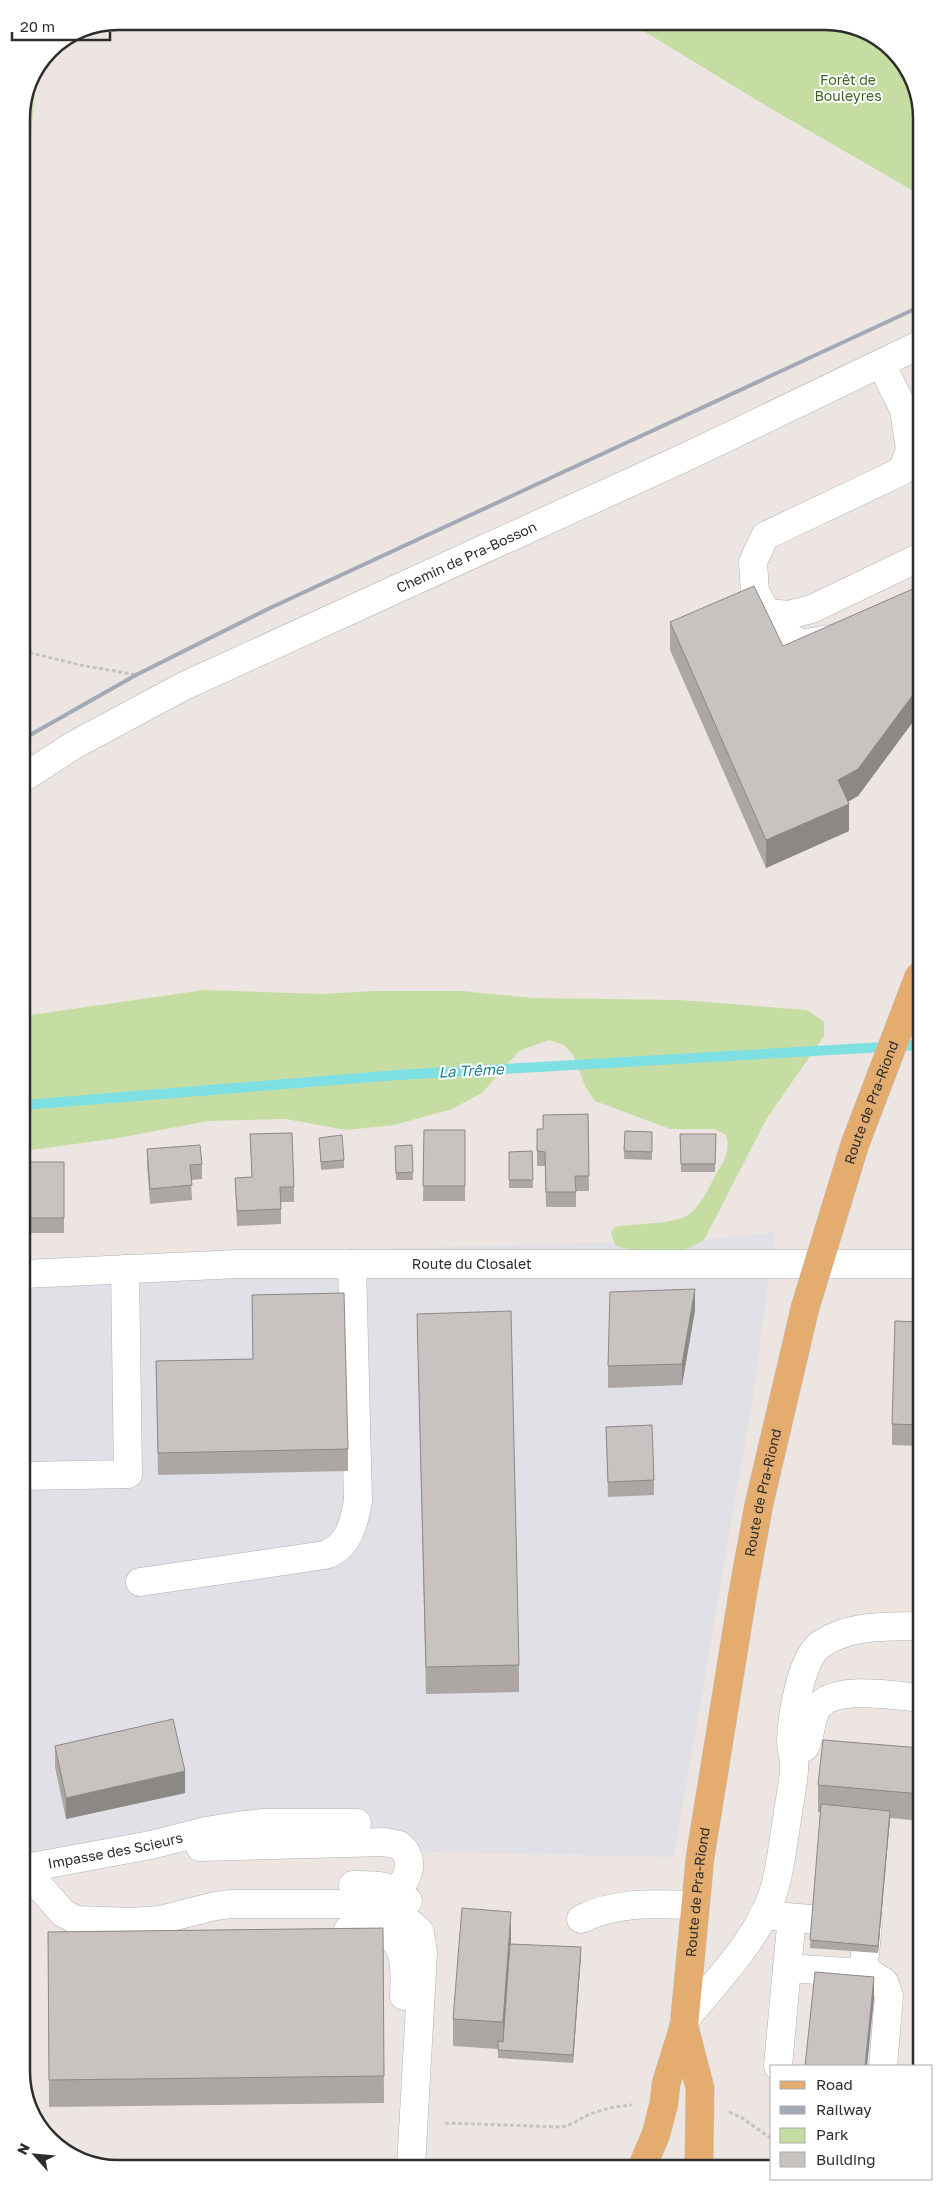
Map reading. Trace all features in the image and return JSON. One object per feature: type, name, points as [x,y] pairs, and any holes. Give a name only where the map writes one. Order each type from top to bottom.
[{"type":"main road","name":"Route de Pra-Riond","points":[[645,2160],[656,2134],[664,2103],[666,2084],[684,2024],[695,1905],[710,1793],[759,1504],[805,1308],[855,1144],[913,992]]},
{"type":"main road","name":"Route de Pra-Riond","points":[[684,2024],[700,2088],[699,2160]]},
{"type":"street","name":"Chemin de Pra-Bosson","points":[[30,774],[74,746],[184,686],[688,456],[913,348]]},
{"type":"street","points":[[881,364],[913,428]]},
{"type":"street","points":[[852,628],[827,641],[801,644],[776,628],[755,592],[753,562],[765,536],[902,471],[910,450],[904,410]]},
{"type":"street","points":[[768,613],[788,614],[812,609],[913,560]]},
{"type":"street","name":"Route du Closalet","points":[[30,1274],[238,1264],[913,1264]]},
{"type":"street","points":[[140,1582],[326,1555],[334,1552],[341,1546],[351,1528],[358,1501],[352,1264]]},
{"type":"street","points":[[30,1476],[128,1474],[125,1269]]},
{"type":"street","points":[[684,2024],[745,1946],[774,1891],[780,1864],[794,1768],[791,1740],[801,1678],[812,1653],[820,1645],[851,1631],[866,1628],[913,1626]]},
{"type":"street","points":[[794,1768],[807,1745],[817,1708],[832,1696],[856,1693],[913,1697]]},
{"type":"street","points":[[807,1745],[835,1748]]},
{"type":"street","name":"Impasse des Scieurs","points":[[34,1875],[206,1831],[263,1823],[357,1823]]},
{"type":"street","points":[[151,1846],[204,1847],[393,1843],[403,1848],[408,1858],[407,1874],[390,1898]]},
{"type":"street","points":[[34,1875],[63,1913],[76,1920],[130,1922],[160,1920],[215,1906],[231,1904],[390,1898]]},
{"type":"street","points":[[34,1875],[54,1927],[64,1940],[70,1943],[144,1945],[172,1942]]},
{"type":"street","points":[[353,1885],[381,1885],[399,1914],[420,1932],[424,1953],[411,2160]]},
{"type":"street","points":[[581,1919],[615,1906],[636,1904],[695,1905]]},
{"type":"street","points":[[763,1915],[868,1924],[864,1973]]},
{"type":"street","points":[[778,2065],[792,1918]]},
{"type":"street","points":[[323,1931],[370,1929],[386,1934],[398,1945],[404,1960],[405,1978],[401,2060],[404,2075],[414,2097]]},
{"type":"street","points":[[787,1968],[864,1973],[884,1982],[888,1989],[883,2065]]},
{"type":"path","points":[[30,653],[184,686]]},
{"type":"path","points":[[439,2123],[562,2127],[571,2126],[585,2116],[605,2109],[664,2103]]},
{"type":"path","points":[[700,2107],[720,2108],[742,2118],[770,2139]]},
{"type":"shaded area","points":[[775,1232],[754,1390],[674,1857],[392,1851],[206,1832],[30,1874],[30,1260],[613,1242],[615,1245],[685,1250],[704,1240]]},
{"type":"green space","name":"Forêt de Bouleyres","points":[[642,30],[830,30],[853,35],[869,42],[895,65],[908,90],[913,113],[913,191],[768,107]]},
{"type":"green space","points":[[35,90],[30,147],[30,113]]},
{"type":"green space","points":[[204,990],[323,994],[373,991],[462,991],[534,998],[680,1000],[807,1010],[824,1022],[824,1036],[767,1118],[704,1240],[679,1251],[650,1252],[615,1245],[611,1233],[615,1227],[666,1222],[685,1217],[691,1213],[702,1200],[724,1160],[728,1146],[726,1135],[714,1129],[670,1129],[595,1101],[586,1088],[573,1055],[564,1045],[549,1040],[519,1051],[482,1093],[452,1109],[394,1125],[346,1130],[286,1119],[208,1121],[118,1138],[30,1150],[30,1015]]},
{"type":"building","points":[[754,586],[783,646],[913,589],[913,695],[858,769],[838,780],[849,804],[766,840],[670,622]]},
{"type":"building","points":[[588,1114],[589,1176],[575,1176],[576,1192],[546,1192],[545,1152],[537,1151],[537,1129],[543,1129],[543,1115]]},
{"type":"building","points":[[424,1130],[465,1130],[465,1186],[423,1186]]},
{"type":"building","points":[[625,1131],[652,1132],[652,1152],[624,1151]]},
{"type":"building","points":[[292,1133],[294,1187],[280,1187],[281,1209],[237,1211],[235,1178],[252,1177],[250,1134]]},
{"type":"building","points":[[680,1134],[716,1134],[715,1164],[681,1164]]},
{"type":"building","points":[[342,1135],[344,1160],[321,1162],[319,1138]]},
{"type":"building","points":[[200,1145],[202,1164],[190,1165],[192,1185],[150,1189],[147,1149]]},
{"type":"building","points":[[412,1145],[413,1172],[396,1173],[395,1146]]},
{"type":"building","points":[[532,1151],[533,1180],[509,1180],[509,1152]]},
{"type":"building","points":[[30,1162],[64,1162],[64,1218],[30,1218]]},
{"type":"building","points":[[695,1289],[682,1364],[608,1366],[610,1292]]},
{"type":"building","points":[[344,1293],[348,1449],[158,1453],[156,1361],[253,1359],[252,1295]]},
{"type":"building","points":[[511,1311],[519,1665],[426,1667],[417,1314]]},
{"type":"building","points":[[895,1321],[913,1322],[913,1425],[892,1424]]},
{"type":"building","points":[[652,1425],[654,1480],[608,1482],[606,1427]]},
{"type":"building","points":[[173,1719],[185,1771],[66,1798],[55,1746]]},
{"type":"building","points":[[823,1740],[913,1747],[913,1793],[818,1785]]},
{"type":"building","points":[[821,1804],[890,1811],[878,1946],[810,1940]]},
{"type":"building","points":[[462,1908],[511,1912],[503,2022],[453,2019]]},
{"type":"building","points":[[383,1928],[384,2076],[49,2080],[48,1932]]},
{"type":"building","points":[[510,1944],[581,1947],[573,2055],[498,2050],[498,2041],[503,2042]]},
{"type":"building","points":[[815,1972],[874,1977],[865,2065],[805,2065]]},
{"type":"waterway","name":"La Trême","points":[[30,1105],[398,1075],[913,1045]]},
{"type":"railway","points":[[30,735],[136,675],[270,608],[913,310]]}]
